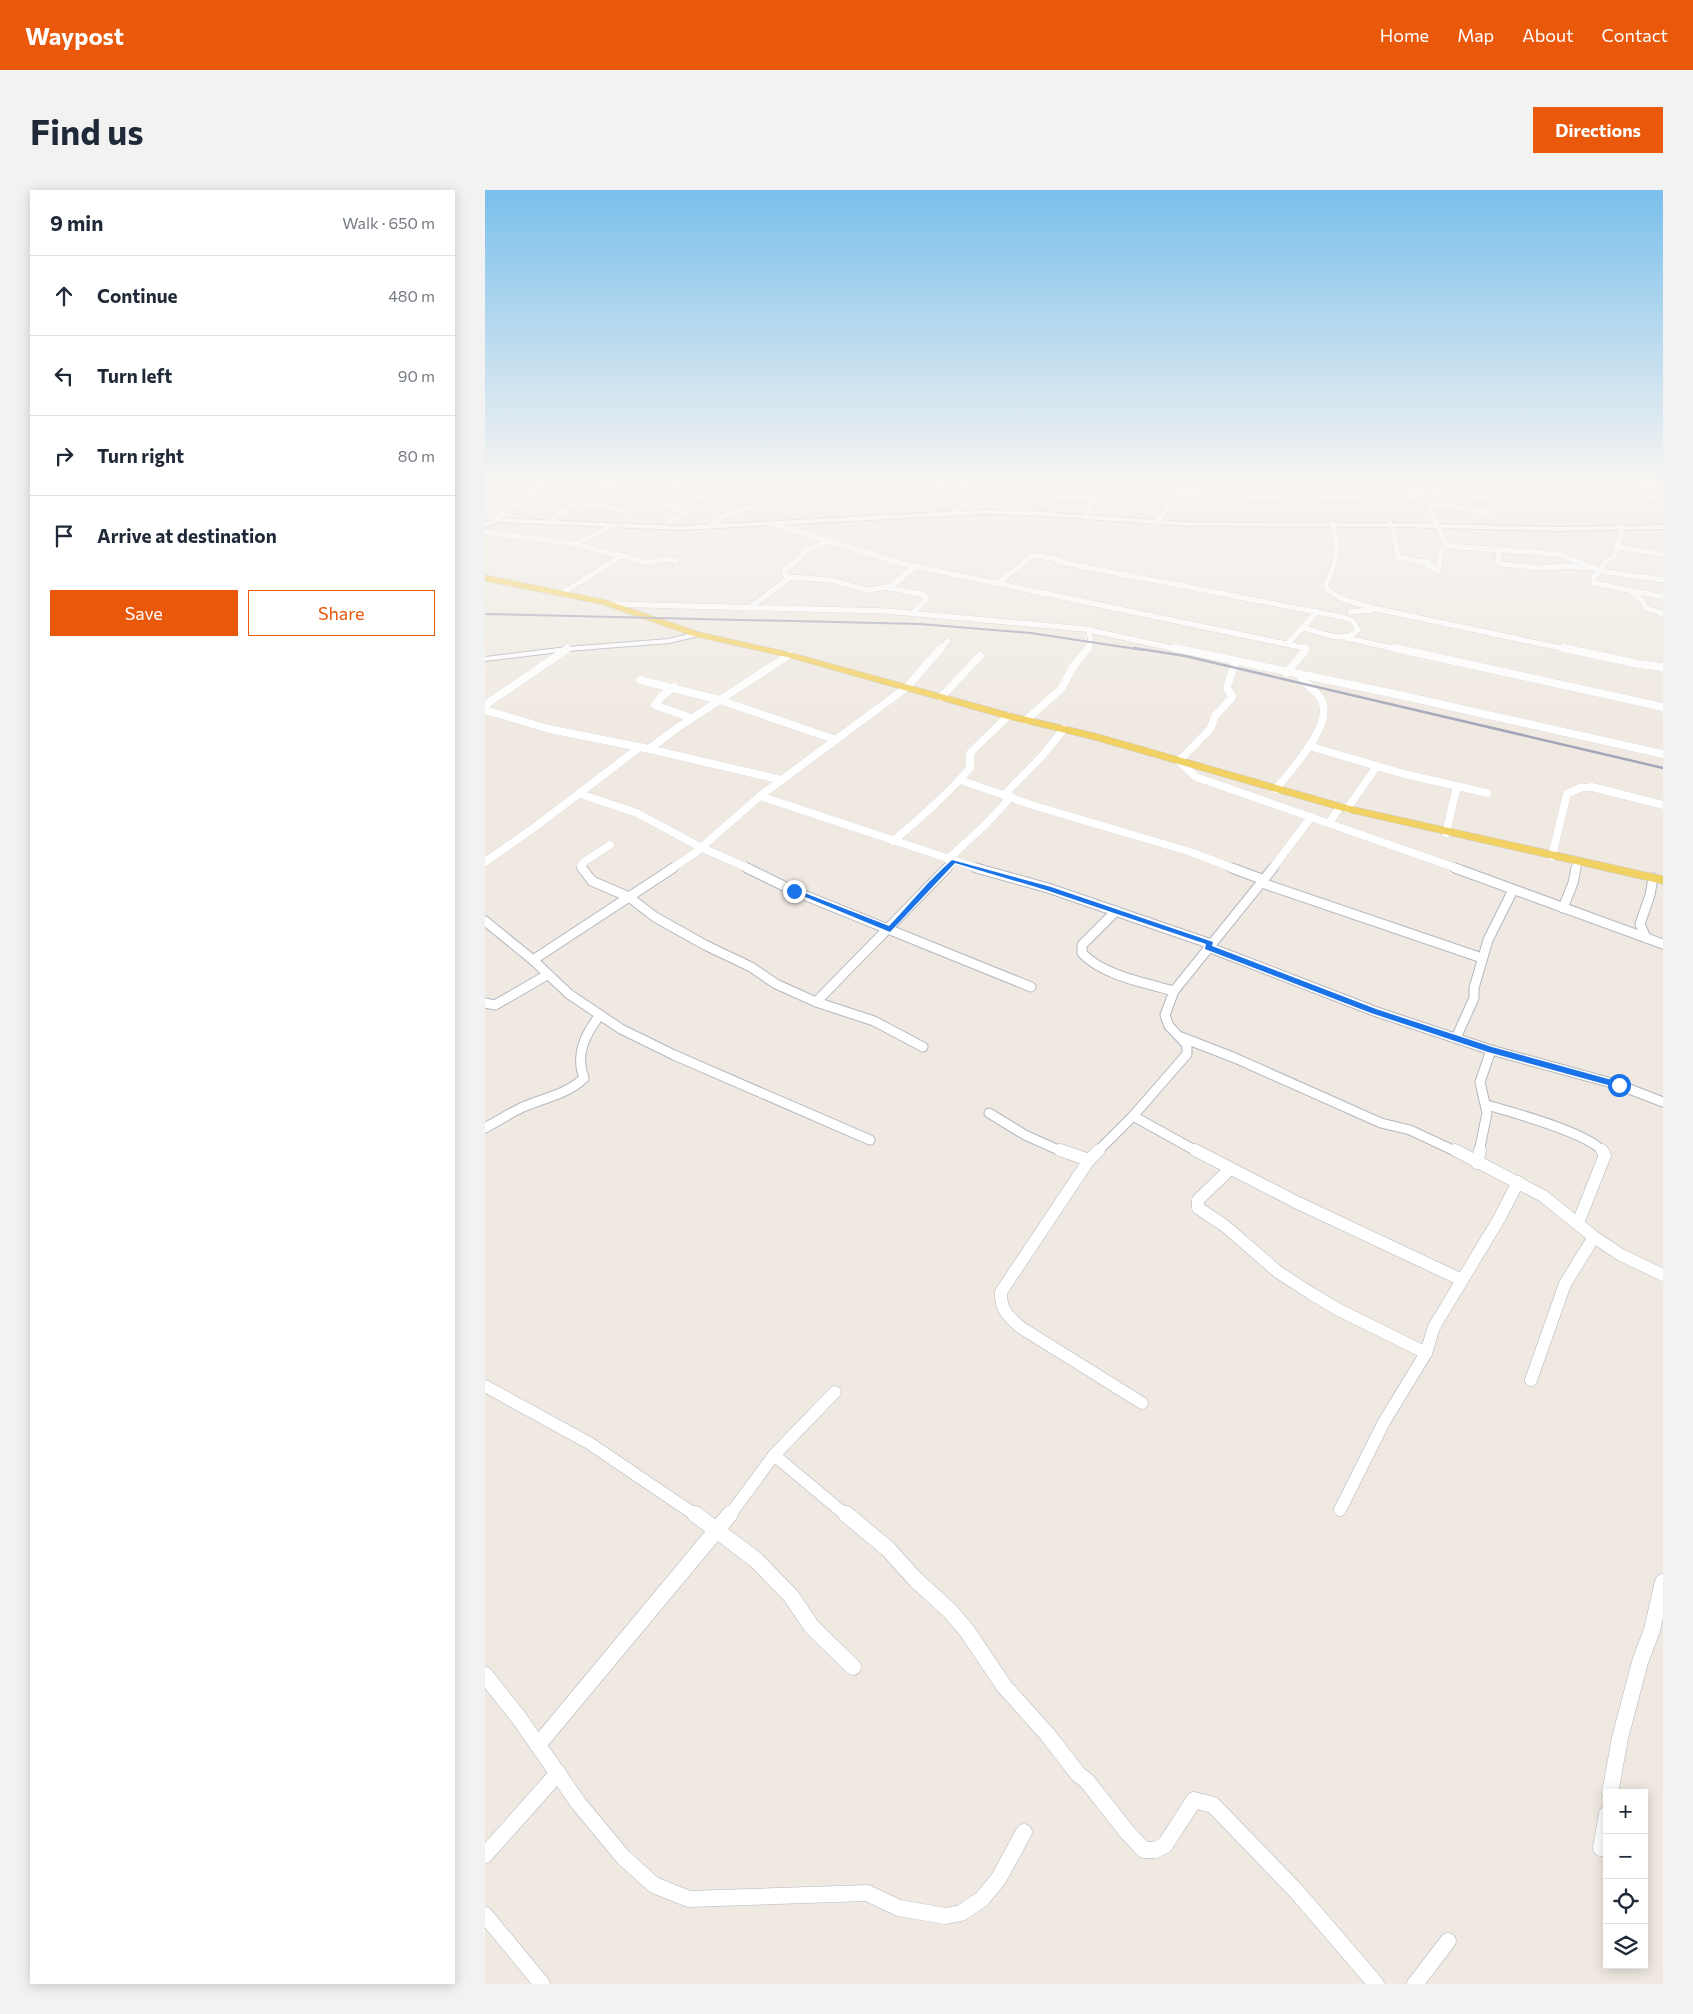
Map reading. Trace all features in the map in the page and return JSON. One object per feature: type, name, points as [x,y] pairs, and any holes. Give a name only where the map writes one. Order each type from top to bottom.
[{"type":"main road","points":[[485,578],[611,604],[697,634],[789,655],[1007,716],[1064,729],[1344,808],[1658,879]]},
{"type":"street","points":[[562,593],[611,563]]},
{"type":"street","points":[[787,577],[784,571],[794,563]]},
{"type":"street","points":[[904,563],[1305,648],[1305,651],[1286,673]]},
{"type":"street","points":[[997,584],[1023,563]]},
{"type":"street","points":[[1064,563],[1342,618],[1355,623],[1358,632],[1367,642]]},
{"type":"street","points":[[1336,563],[1326,585],[1335,595],[1351,602],[1638,664],[1663,667]]},
{"type":"street","points":[[1423,563],[1438,571],[1440,563]]},
{"type":"street","points":[[1499,563],[1543,568],[1565,566],[1589,567],[1663,580]]},
{"type":"street","points":[[1583,563],[1589,567]]},
{"type":"street","points":[[1605,563],[1601,570],[1595,575],[1593,583],[1663,597]]},
{"type":"street","points":[[889,588],[915,566]]},
{"type":"street","points":[[787,577],[831,580],[837,584],[867,590],[889,588],[924,595],[925,603],[913,613]]},
{"type":"street","points":[[749,608],[788,579],[787,577]]},
{"type":"street","points":[[1631,591],[1642,600],[1646,608],[1663,614]]},
{"type":"street","points":[[1342,618],[1349,612],[1352,605],[1351,602]]},
{"type":"street","points":[[611,604],[913,613],[1089,630],[1286,673],[1395,694],[1663,754]]},
{"type":"street","points":[[1349,612],[1377,609]]},
{"type":"street","points":[[1287,644],[1317,612]]},
{"type":"street","points":[[1304,628],[1663,706]]},
{"type":"street","points":[[1026,720],[1061,689],[1073,666],[1091,642],[1089,630]]},
{"type":"street","points":[[1341,637],[1351,636],[1358,632]]},
{"type":"street","points":[[485,659],[567,649],[669,641],[697,634]]},
{"type":"street","points":[[533,960],[695,853],[760,796],[907,687],[948,641]]},
{"type":"street","points":[[485,705],[567,649]]},
{"type":"street","points":[[649,749],[691,718],[789,655]]},
{"type":"street","points":[[941,697],[979,656]]},
{"type":"street","points":[[1235,662],[1227,688],[1232,696],[1231,699],[1215,716],[1211,728],[1179,761],[1196,777],[1311,816],[1663,944]]},
{"type":"street","points":[[1275,789],[1309,746],[1322,724],[1323,707],[1321,699],[1309,690],[1296,662]]},
{"type":"street","points":[[640,680],[720,700],[836,740]]},
{"type":"street","points":[[674,687],[661,697],[655,705],[691,718]]},
{"type":"street","points":[[485,710],[549,729],[640,747],[782,780]]},
{"type":"street","points":[[893,841],[921,818],[960,780],[970,768],[969,753],[1007,716]]},
{"type":"street","points":[[817,1002],[925,893],[935,878],[984,826],[1064,729]]},
{"type":"street","points":[[1309,746],[1438,783],[1487,793]]},
{"type":"street","points":[[485,862],[580,794],[640,747]]},
{"type":"street","points":[[1329,823],[1344,808],[1377,766]]},
{"type":"street","points":[[960,780],[1191,852],[1263,881],[1482,958]]},
{"type":"street","points":[[1446,832],[1457,786]]},
{"type":"street","points":[[1552,856],[1567,794],[1580,788],[1601,788],[1663,805]]},
{"type":"street","points":[[580,794],[637,813],[699,848],[777,881],[794,891],[1031,987]]},
{"type":"street","points":[[760,796],[951,860],[1048,888],[1116,911],[1209,945],[1321,992],[1491,1050],[1619,1085],[1663,1102]]},
{"type":"street","points":[[1142,1403],[1020,1327],[1004,1313],[1000,1306],[1001,1292],[1089,1160],[1161,1086],[1187,1054],[1187,1045],[1169,1026],[1165,1016],[1173,991],[1263,881],[1311,816]]},
{"type":"street","points":[[610,845],[585,861],[581,866],[592,881],[629,897],[655,917],[705,945],[751,967],[776,984],[817,1002],[874,1021],[923,1046]]},
{"type":"street","points":[[1563,908],[1573,883],[1577,862]]},
{"type":"street","points":[[1647,938],[1640,924],[1658,879]]},
{"type":"street","points":[[1456,1038],[1474,998],[1474,988],[1482,958],[1493,927],[1506,907],[1513,890]]},
{"type":"street","points":[[1116,911],[1082,945],[1085,958],[1091,963],[1136,981],[1173,991]]},
{"type":"street","points":[[485,921],[533,960],[547,975],[599,1016],[674,1055],[870,1140]]},
{"type":"street","points":[[485,1003],[495,1005],[547,975]]},
{"type":"street","points":[[485,1128],[523,1107],[581,1082],[584,1078],[579,1070],[582,1051],[588,1030],[599,1016]]},
{"type":"street","points":[[1177,1036],[1235,1058],[1274,1078],[1381,1123],[1410,1130],[1435,1140],[1543,1196],[1594,1237],[1621,1255],[1663,1275]]},
{"type":"street","points":[[1477,1163],[1487,1113],[1487,1104],[1483,1098],[1480,1082],[1491,1050]]},
{"type":"street","points":[[1487,1104],[1578,1135],[1603,1149],[1605,1156],[1600,1171],[1590,1190],[1578,1223]]},
{"type":"street","points":[[989,1113],[1013,1130],[1031,1139],[1089,1160]]},
{"type":"street","points":[[1133,1116],[1231,1169],[1342,1225],[1462,1280]]},
{"type":"street","points":[[1231,1169],[1198,1200],[1198,1208],[1225,1226],[1277,1272],[1337,1309],[1426,1353]]},
{"type":"street","points":[[1340,1510],[1384,1422],[1426,1353],[1434,1327],[1519,1182]]},
{"type":"street","points":[[1531,1380],[1565,1284],[1594,1237]]},
{"type":"street","points":[[485,1386],[589,1443],[718,1530],[756,1560],[791,1596],[812,1627],[853,1667]]},
{"type":"street","points":[[537,1745],[637,1629],[718,1530],[774,1455],[835,1392]]},
{"type":"street","points":[[774,1455],[888,1548],[916,1580],[950,1611],[967,1631],[1004,1686],[1047,1734],[1078,1774],[1087,1781],[1127,1832],[1144,1850],[1155,1850],[1165,1845],[1194,1800],[1213,1805],[1262,1853],[1344,1944],[1376,1984]]},
{"type":"street","points":[[1611,1789],[1620,1738],[1640,1662],[1653,1630],[1663,1582]]},
{"type":"street","points":[[485,1675],[519,1718],[579,1804],[623,1857],[654,1885],[689,1899],[867,1893],[899,1908],[945,1916],[961,1913],[982,1899],[999,1878],[1024,1832]]},
{"type":"street","points":[[485,1855],[558,1773]]},
{"type":"street","points":[[1601,1848],[1603,1834]]},
{"type":"street","points":[[485,1915],[542,1984]]},
{"type":"street","points":[[1415,1984],[1448,1941]]},
{"type":"railway","points":[[485,614],[920,624],[1031,633],[1143,650]]},
{"type":"railway","points":[[1134,648],[1185,656],[1663,768]]},
{"type":"route","points":[[794,891],[890,929],[925,893],[935,878],[954,861],[1048,888],[1211,944],[1207,947],[1285,979],[1374,1011],[1491,1050],[1619,1085]]}]
